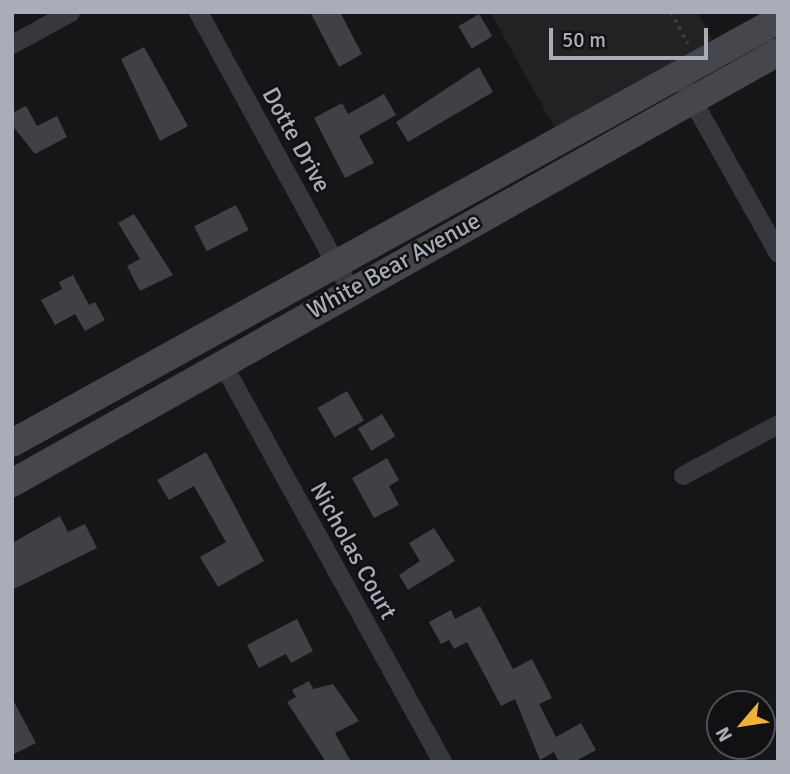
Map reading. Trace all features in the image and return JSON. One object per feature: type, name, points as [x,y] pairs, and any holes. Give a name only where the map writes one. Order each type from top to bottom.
[{"type":"main road","name":"White Bear Avenue","points":[[12,443],[337,266],[778,20]]},
{"type":"main road","name":"White Bear Avenue","points":[[12,483],[778,52]]},
{"type":"street","points":[[12,44],[70,12]]},
{"type":"street","name":"Dotte Drive","points":[[198,12],[351,291]]},
{"type":"street","points":[[678,75],[778,253]]},
{"type":"street","name":"Nicholas Court","points":[[222,363],[442,762]]},
{"type":"street","points":[[682,475],[778,424]]},
{"type":"shaded area","points":[[490,12],[697,12],[713,41],[556,130]]},
{"type":"building","points":[[310,12],[340,12],[362,54],[339,67]]},
{"type":"building","points":[[479,14],[492,36],[472,49],[458,26]]},
{"type":"building","points":[[144,47],[188,126],[160,141],[121,59]]},
{"type":"building","points":[[479,67],[493,92],[408,142],[396,122]]},
{"type":"building","points":[[384,94],[396,115],[359,136],[374,163],[345,178],[314,118],[342,103],[348,114]]},
{"type":"building","points":[[26,106],[37,126],[57,116],[67,137],[35,154],[12,125],[12,113]]},
{"type":"building","points":[[236,205],[249,230],[207,251],[194,226]]},
{"type":"building","points":[[134,214],[173,275],[140,291],[127,266],[140,259],[118,223]]},
{"type":"building","points":[[73,275],[89,305],[95,302],[105,320],[85,331],[75,314],[55,325],[41,300],[62,289],[59,282]]},
{"type":"building","points":[[347,391],[364,420],[335,437],[318,408]]},
{"type":"building","points":[[382,414],[395,436],[371,451],[358,428]]},
{"type":"building","points":[[206,452],[264,561],[218,587],[200,557],[226,542],[194,486],[169,500],[157,480]]},
{"type":"building","points":[[387,458],[399,480],[389,486],[399,505],[374,518],[352,478]]},
{"type":"building","points":[[60,516],[68,532],[85,524],[97,548],[12,590],[12,543]]},
{"type":"building","points":[[434,528],[455,561],[408,590],[399,575],[420,561],[409,543]]},
{"type":"building","points":[[480,606],[513,669],[532,659],[552,698],[539,704],[556,737],[581,723],[596,750],[574,762],[559,762],[554,752],[540,760],[515,699],[501,706],[467,642],[454,649],[449,640],[441,644],[429,622],[451,610],[455,619]]},
{"type":"building","points":[[297,619],[313,651],[291,663],[286,654],[259,668],[247,645]]},
{"type":"building","points":[[309,681],[313,689],[333,684],[359,721],[335,733],[351,762],[326,762],[287,702],[296,697],[292,690]]},
{"type":"building","points":[[12,698],[36,743],[12,755]]}]
